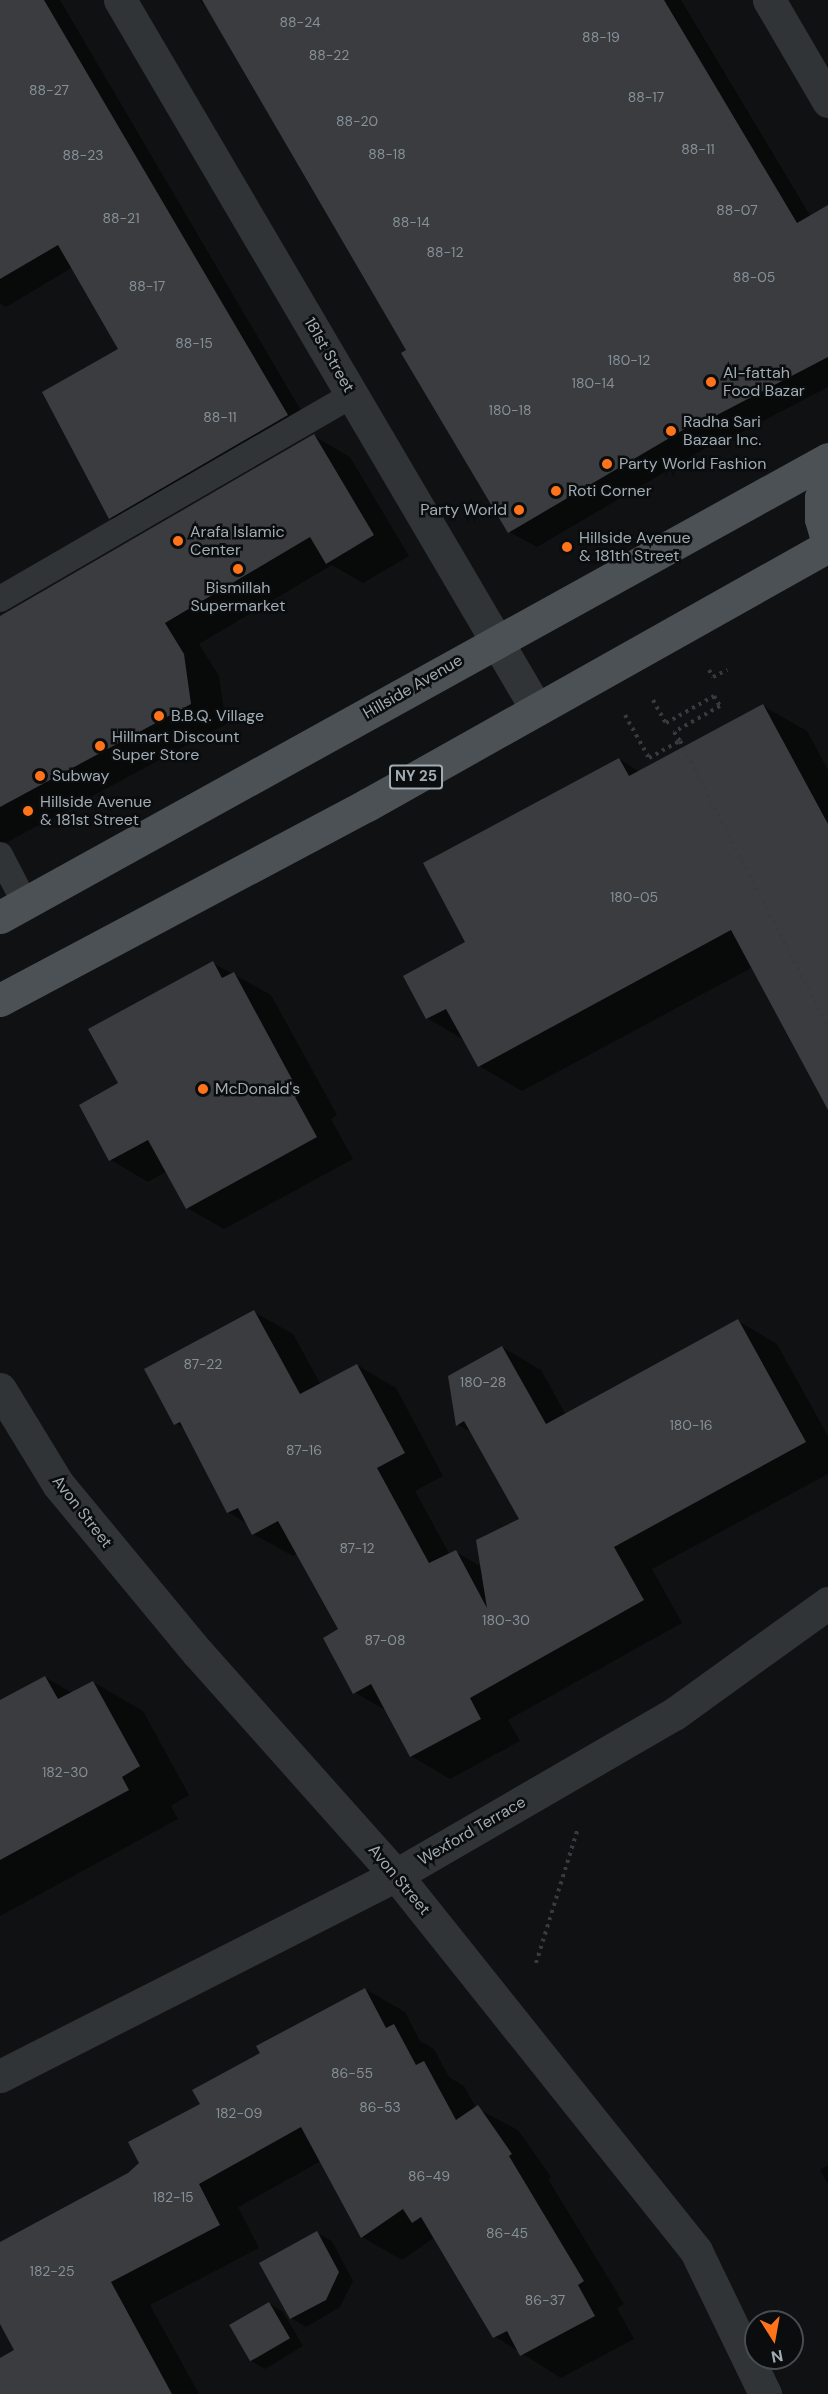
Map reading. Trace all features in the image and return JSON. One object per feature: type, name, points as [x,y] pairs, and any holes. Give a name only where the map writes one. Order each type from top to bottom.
[{"type":"main road","name":"Hillside Avenue","points":[[13,911],[496,640],[828,459]]},
{"type":"main road","points":[[828,486],[821,497],[821,519],[828,545]]},
{"type":"main road","name":"NY 25","points":[[0,1000],[537,710],[828,545]]},
{"type":"street","name":"181st Street","points":[[120,0],[537,710]]},
{"type":"street","points":[[769,0],[828,100]]},
{"type":"street","name":"Avon Street","points":[[0,1389],[58,1484],[198,1653],[396,1875],[696,2251],[765,2394]]},
{"type":"street","name":"Wexford Terrace","points":[[0,2076],[396,1875],[674,1714],[828,1603]]},
{"type":"lane","points":[[0,598],[352,395]]},
{"type":"lane","points":[[0,855],[13,911]]},
{"type":"path","points":[[709,670],[713,677],[727,670]]},
{"type":"path","points":[[653,700],[666,723],[714,696],[720,706],[674,732],[828,1026]]},
{"type":"path","points":[[626,715],[649,758],[680,741]]},
{"type":"path","points":[[536,1963],[578,1827]]},
{"type":"building","points":[[0,0],[44,0],[288,415],[109,519],[42,392],[118,349],[58,245],[0,279]]},
{"type":"building","points":[[202,0],[664,0],[797,223],[828,205],[828,357],[696,426],[695,423],[508,533],[401,353],[406,350]]},
{"type":"building","points":[[314,434],[374,535],[326,564],[310,537],[165,623],[184,654],[191,704],[0,807],[0,616]]},
{"type":"building","points":[[763,704],[828,824],[828,1110],[731,930],[478,1067],[446,1009],[426,1019],[403,976],[465,942],[423,863],[619,758],[629,776]]},
{"type":"building","name":"McDonald's","points":[[213,961],[222,978],[234,972],[300,1094],[295,1097],[317,1137],[186,1209],[148,1140],[109,1161],[79,1105],[118,1083],[88,1029]]},
{"type":"building","points":[[254,1310],[300,1394],[357,1364],[405,1453],[377,1468],[429,1563],[456,1550],[487,1608],[476,1540],[519,1519],[464,1421],[456,1426],[448,1376],[502,1346],[546,1424],[738,1319],[806,1442],[614,1547],[644,1600],[470,1698],[481,1719],[410,1757],[371,1684],[353,1694],[323,1638],[338,1629],[278,1521],[252,1535],[238,1508],[227,1513],[180,1422],[174,1425],[144,1369]]},
{"type":"building","points":[[45,1676],[58,1699],[93,1681],[140,1766],[122,1777],[129,1790],[0,1860],[0,1700]]},
{"type":"building","points":[[365,1988],[386,2028],[394,2024],[416,2065],[424,2061],[456,2120],[478,2105],[512,2154],[509,2156],[584,2281],[578,2285],[595,2316],[520,2356],[507,2331],[493,2338],[421,2217],[412,2223],[403,2209],[361,2238],[301,2127],[199,2184],[220,2225],[111,2282],[172,2394],[0,2394],[0,2358],[14,2350],[0,2324],[0,2242],[128,2173],[139,2163],[128,2142],[200,2104],[192,2090],[260,2053],[256,2046]]},
{"type":"building","points":[[317,2231],[339,2272],[326,2300],[290,2319],[259,2263]]},
{"type":"building","points":[[269,2302],[290,2338],[250,2361],[229,2325]]},
{"type":"place","name":"Al-fattah Food Bazar","points":[[711,382]]},
{"type":"place","name":"Radha Sari Bazaar Inc.","points":[[671,431]]},
{"type":"place","name":"Party World Fashion","points":[[607,464]]},
{"type":"place","name":"Roti Corner","points":[[556,491]]},
{"type":"place","name":"Party World","points":[[519,510]]},
{"type":"place","name":"Arafa Islamic Center","points":[[178,541]]},
{"type":"place","name":"Hillside Avenue & 181th Street","points":[[567,547]]},
{"type":"place","name":"Bismillah Supermarket","points":[[238,569]]},
{"type":"place","name":"B.B.Q. Village","points":[[159,716]]},
{"type":"place","name":"Hillmart Discount Super Store","points":[[100,746]]},
{"type":"place","name":"Subway","points":[[40,776]]},
{"type":"place","name":"Hillside Avenue & 181st Street","points":[[28,811]]},
{"type":"place","name":"McDonald's","points":[[203,1089]]}]
